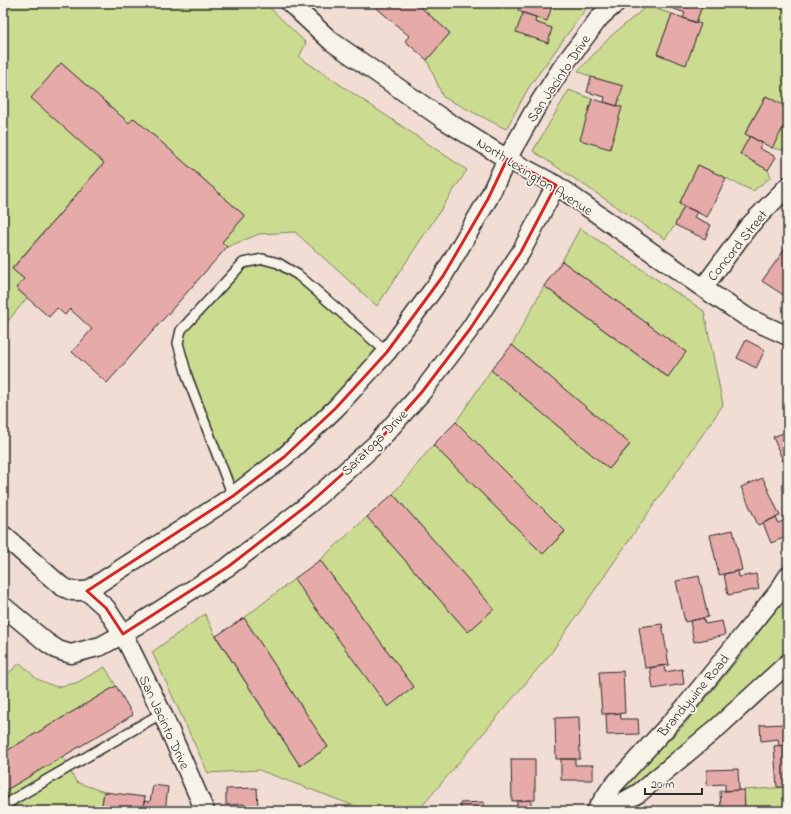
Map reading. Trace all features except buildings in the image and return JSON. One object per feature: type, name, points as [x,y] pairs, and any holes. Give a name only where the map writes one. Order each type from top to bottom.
[{"type":"street","name":"North Lexington Avenue","points":[[290,3],[331,40],[443,119],[507,159],[556,185],[748,318],[788,336]]},
{"type":"street","name":"San Jacinto Drive","points":[[507,159],[534,111],[563,66],[600,17],[616,3]]},
{"type":"street","points":[[3,535],[61,586],[72,591],[87,591],[233,496],[284,457],[330,414],[387,352],[443,276],[488,199],[507,159]]},
{"type":"street","name":"Saratoga Drive","points":[[3,606],[46,642],[58,650],[71,654],[101,646],[123,634],[229,566],[309,504],[376,444],[422,392],[470,329],[521,252],[556,185]]},
{"type":"street","name":"Concord Street","points":[[703,288],[748,227],[788,186]]},
{"type":"street","name":"Brandywine Road","points":[[596,811],[611,788],[685,707],[778,592],[788,576]]},
{"type":"street","name":"San Jacinto Drive","points":[[87,591],[106,608],[123,634],[162,713],[205,811]]},
{"type":"street","points":[[607,811],[639,793],[717,728],[788,663]]},
{"type":"lane","points":[[233,496],[188,379],[178,343],[181,330],[244,262],[264,259],[278,263],[298,275],[387,352]]},
{"type":"lane","points":[[3,808],[14,799],[162,713]]},
{"type":"highlighted area","points":[[507,159],[556,185],[521,252],[470,329],[422,392],[376,444],[309,504],[229,566],[123,634],[106,608],[87,591],[233,496],[284,457],[336,408],[387,352],[443,276],[488,199]]},
{"type":"green space","points":[[3,3],[265,3],[306,43],[299,57],[467,170],[377,306],[295,232],[259,234],[227,247],[222,242],[245,216],[134,118],[129,123],[61,63],[104,163],[12,268],[24,279],[16,288],[27,298],[3,327]]},
{"type":"green space","points":[[416,3],[590,3],[529,87],[506,129],[443,97],[427,60],[450,33]]},
{"type":"green space","points":[[703,3],[788,3],[788,108],[766,96],[745,133],[750,136],[740,154],[768,170],[771,177],[753,191],[698,165],[680,204],[684,206],[675,225],[665,239],[533,151],[569,90],[592,99],[581,140],[617,106],[623,86],[591,77],[578,71],[611,36],[647,6],[672,14],[657,54],[696,23]]},
{"type":"green space","points":[[788,119],[788,151],[772,148]]},
{"type":"green space","points":[[580,228],[704,311],[723,405],[551,653],[418,811],[368,811],[259,770],[208,773],[152,652],[205,614],[216,637],[300,766],[328,747],[244,618],[294,579],[388,706],[414,687],[320,560],[367,517],[468,632],[494,609],[393,494],[433,445],[543,554],[565,532],[456,422],[491,370],[609,469],[630,445],[512,345],[544,286],[667,377],[686,352],[562,261]]},
{"type":"green space","points":[[243,263],[278,263],[387,352],[233,496],[179,343],[181,330]]},
{"type":"green space","points":[[788,594],[788,651],[714,719],[619,796],[615,795],[684,725],[748,647]]},
{"type":"green space","points":[[20,663],[37,679],[56,687],[76,683],[105,667],[116,686],[3,753],[3,678]]},
{"type":"green space","points":[[63,756],[76,782],[104,792],[101,811],[3,811],[3,792]]},
{"type":"green space","points":[[788,787],[788,811],[745,811],[744,790]]}]
